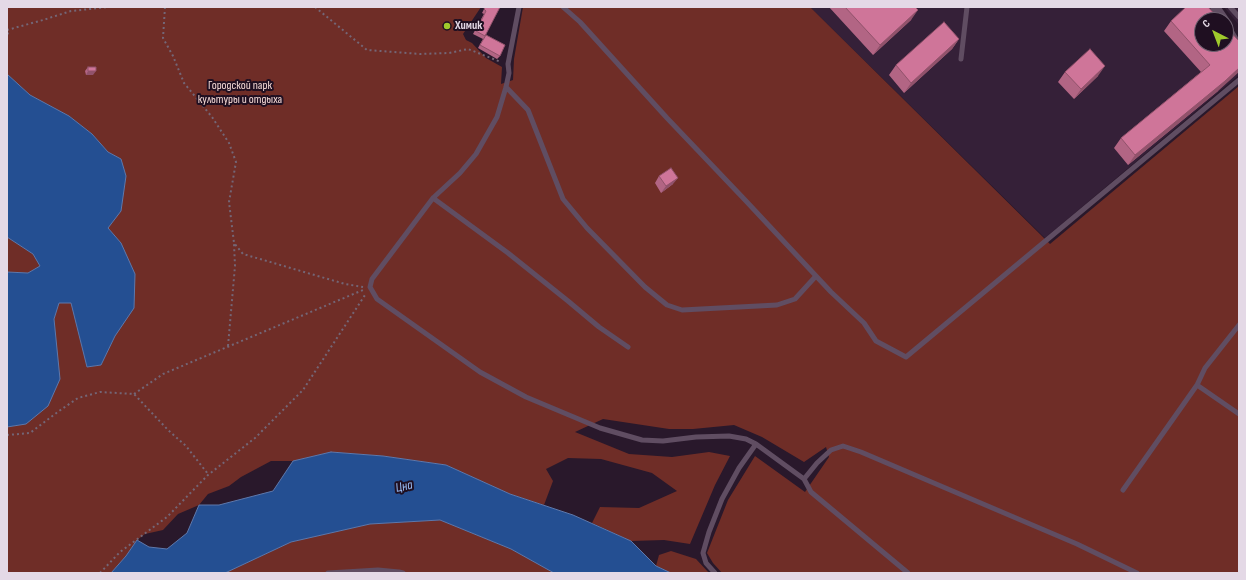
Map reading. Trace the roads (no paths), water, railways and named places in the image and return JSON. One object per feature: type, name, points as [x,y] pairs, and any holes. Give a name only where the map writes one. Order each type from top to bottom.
[{"type":"lane","points":[[519,7],[508,64],[510,73],[497,117],[476,154],[460,173],[433,198],[372,279],[370,288],[377,298],[480,372],[526,397],[600,428],[642,440],[663,441],[696,437],[729,436],[746,439],[756,444],[804,479],[811,492],[908,573]]},
{"type":"lane","points":[[563,7],[580,22],[667,118],[831,292],[864,323],[876,341],[906,358],[1239,80]]},
{"type":"lane","points":[[961,59],[967,7]]},
{"type":"lane","points":[[1230,7],[1239,17]]},
{"type":"lane","points":[[506,87],[528,110],[563,199],[587,228],[645,287],[667,305],[682,310],[777,305],[795,299],[816,276]]},
{"type":"lane","points":[[433,198],[508,253],[568,300],[599,327],[628,347]]},
{"type":"lane","points":[[1123,490],[1197,385],[1205,368],[1239,325]]},
{"type":"lane","points":[[1197,385],[1239,414]]},
{"type":"lane","points":[[715,573],[706,563],[703,553],[709,532],[722,499],[739,468],[756,444]]},
{"type":"lane","points":[[804,479],[817,463],[831,450],[842,446],[861,452],[1063,537],[1137,573]]},
{"type":"lane","points":[[328,573],[378,570],[403,573]]},
{"type":"water","points":[[7,74],[30,95],[69,116],[92,134],[108,152],[121,159],[126,176],[121,211],[108,228],[121,243],[135,274],[134,308],[115,336],[101,365],[87,367],[71,303],[59,303],[54,319],[60,379],[48,406],[26,424],[7,427],[7,272],[28,273],[40,266],[33,254],[7,237]]},
{"type":"water","name":"Цна","points":[[331,452],[383,456],[446,465],[510,494],[573,515],[631,541],[656,566],[671,573],[554,573],[511,549],[440,520],[370,524],[291,542],[225,573],[111,573],[126,556],[137,540],[149,547],[167,549],[187,533],[199,505],[219,505],[273,491],[293,461]]},
{"type":"place","name":"Химик","points":[[447,26]]},
{"type":"park label","name":"Городской парк культуры и отдыха","points":[[240,93]]}]
